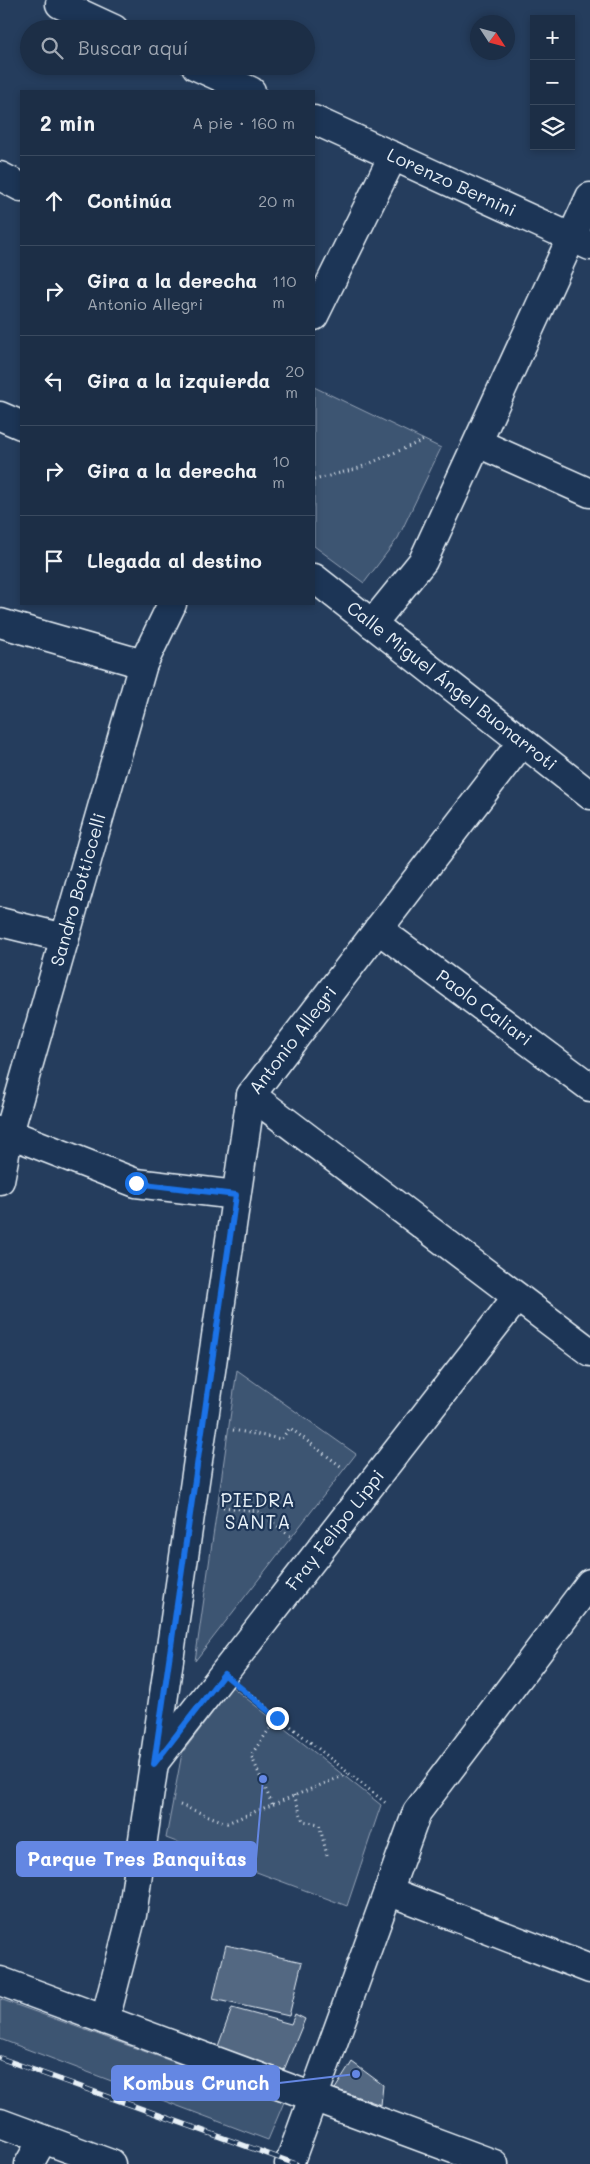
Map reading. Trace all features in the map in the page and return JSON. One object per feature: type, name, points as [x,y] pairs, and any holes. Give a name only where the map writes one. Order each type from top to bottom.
[{"type":"street","points":[[60,4],[95,20]]},
{"type":"street","points":[[216,75],[249,90]]},
{"type":"street","name":"Lorenzo Bernini","points":[[315,120],[581,242]]},
{"type":"street","points":[[315,314],[393,156]]},
{"type":"street","points":[[0,176],[20,186]]},
{"type":"street","points":[[372,624],[423,561],[478,442],[581,242],[590,197]]},
{"type":"street","points":[[0,416],[20,425]]},
{"type":"street","points":[[478,442],[590,493]]},
{"type":"street","name":"Calle Miguel Ángel Buonarroti","points":[[315,579],[590,795]]},
{"type":"street","name":"Sandro Botticcelli","points":[[0,1180],[4,1132],[65,938],[143,664],[172,605]]},
{"type":"street","points":[[0,623],[143,664]]},
{"type":"street","name":"Antonio Allegri","points":[[105,2020],[132,1915],[251,1095],[522,742]]},
{"type":"street","points":[[0,922],[65,938]]},
{"type":"street","name":"Paolo Caliari","points":[[378,928],[590,1087]]},
{"type":"street","points":[[251,1095],[590,1352]]},
{"type":"street","points":[[4,1132],[136,1183],[236,1195]]},
{"type":"street","name":"Fray Felipo Lippi","points":[[154,1764],[517,1297]]},
{"type":"street","points":[[289,2164],[417,1812],[590,1583]]},
{"type":"street","points":[[388,1891],[590,1969]]},
{"type":"street","points":[[0,1981],[494,2164]]},
{"type":"street","points":[[0,2123],[111,2164]]},
{"type":"street","points":[[29,2164],[43,2139]]},
{"type":"path","points":[[315,480],[359,468],[424,440]]},
{"type":"path","points":[[225,1429],[281,1439],[290,1428],[344,1469]]},
{"type":"path","points":[[215,1506],[258,1511],[293,1538]]},
{"type":"path","points":[[224,1674],[382,1801],[394,1807]]},
{"type":"path","points":[[272,1804],[251,1755],[278,1717]]},
{"type":"path","points":[[176,1803],[227,1823],[348,1774]]},
{"type":"path","points":[[294,1795],[303,1822],[318,1824],[327,1855]]},
{"type":"shaded area","points":[[315,387],[441,448],[398,538],[364,583],[315,547]]},
{"type":"shaded area","points":[[237,1370],[356,1454],[195,1661]]},
{"type":"shaded area","points":[[232,1687],[381,1805],[347,1906],[166,1838],[182,1753]]},
{"type":"shaded area","points":[[0,1999],[284,2102],[268,2140],[0,2039]]},
{"type":"building","points":[[226,1945],[302,1962],[289,2016],[213,1999]]},
{"type":"building","points":[[232,2008],[291,2024],[295,2014],[305,2019],[284,2070],[217,2049]]},
{"type":"building","points":[[352,2062],[383,2085],[381,2105],[335,2089]]},
{"type":"railway","points":[[0,2058],[296,2164]]},
{"type":"place","name":"Parque Tres Banquitas","points":[[263,1779]]},
{"type":"place","name":"Kombus Crunch","points":[[356,2074]]},
{"type":"district","name":"PIEDRA SANTA","points":[[258,1511]]},
{"type":"route","points":[[136,1183],[236,1195],[154,1764],[224,1674],[277,1718]]}]
